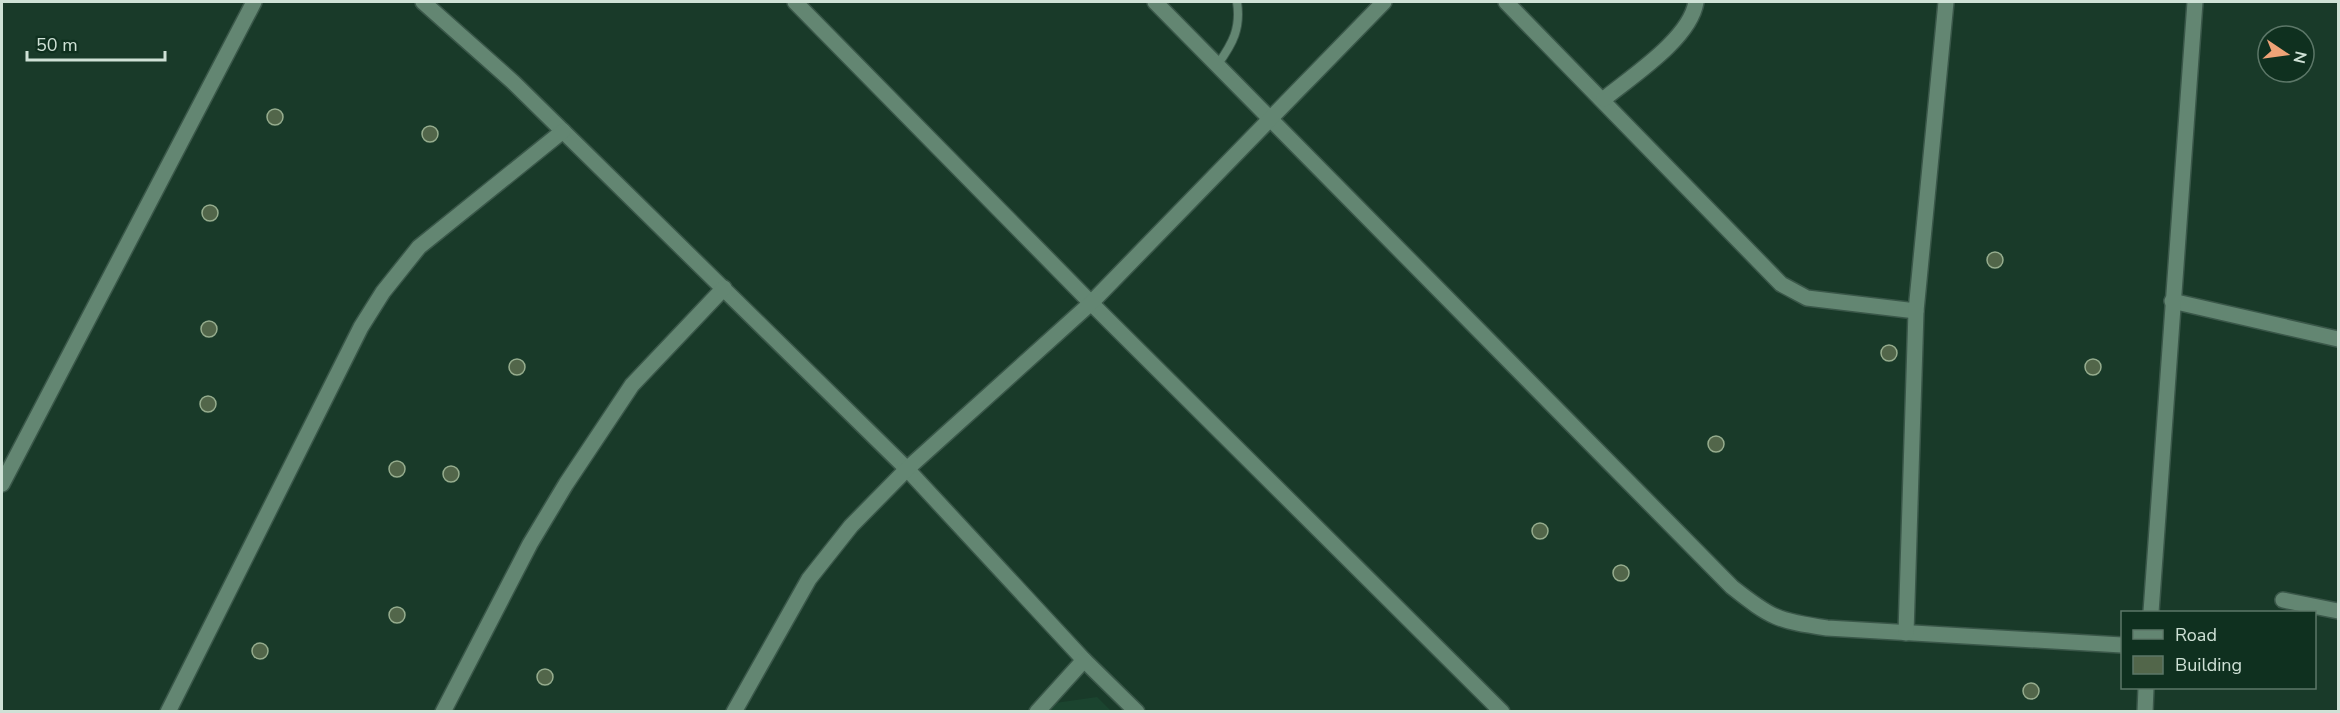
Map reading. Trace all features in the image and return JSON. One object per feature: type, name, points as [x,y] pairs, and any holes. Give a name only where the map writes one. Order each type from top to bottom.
[{"type":"street","points":[[2,484],[254,2]]},
{"type":"street","points":[[423,2],[456,29],[563,131],[907,469],[1084,660],[1137,711]]},
{"type":"street","points":[[795,2],[1091,303],[1502,711]]},
{"type":"street","points":[[1155,2],[1271,116],[1732,587],[1762,611],[1784,621],[1827,628],[2121,645]]},
{"type":"street","points":[[734,711],[809,579],[851,526],[907,469],[1091,303],[1384,2]]},
{"type":"street","points":[[1506,2],[1604,99],[1781,284],[1807,298],[1916,311]]},
{"type":"street","points":[[1604,99],[1676,38],[1694,12],[1695,2]]},
{"type":"street","points":[[1906,633],[1916,311],[1946,2]]},
{"type":"street","points":[[2151,611],[2195,2]]},
{"type":"street","points":[[168,711],[361,327],[383,292],[419,248],[563,131]]},
{"type":"street","points":[[443,711],[530,544],[566,484],[632,385],[724,288]]},
{"type":"street","points":[[2172,301],[2338,339]]},
{"type":"street","points":[[2283,600],[2338,611]]},
{"type":"street","points":[[1037,711],[1084,660]]},
{"type":"street","points":[[2145,711],[2146,689]]},
{"type":"lane","points":[[1218,64],[1230,47],[1239,25],[1237,2]]},
{"type":"shaded area","points":[[1097,697],[1111,711],[1049,712],[1055,703]]},
{"type":"building","points":[[275,109],[281,111],[283,117],[281,123],[275,125],[269,123],[267,117],[269,111]]},
{"type":"building","points":[[430,126],[436,128],[438,134],[436,140],[430,142],[424,140],[422,134],[424,128]]},
{"type":"building","points":[[210,205],[216,207],[218,213],[216,219],[210,221],[204,219],[202,213],[204,207]]},
{"type":"building","points":[[1995,252],[2001,254],[2003,260],[2001,266],[1995,268],[1989,266],[1987,260],[1989,254]]},
{"type":"building","points":[[209,321],[215,323],[217,329],[215,335],[209,337],[203,335],[201,329],[203,323]]},
{"type":"building","points":[[1889,345],[1895,347],[1897,353],[1895,359],[1889,361],[1883,359],[1881,353],[1883,347]]},
{"type":"building","points":[[517,359],[525,367],[517,375],[509,367]]},
{"type":"building","points":[[2093,359],[2099,361],[2101,367],[2099,373],[2093,375],[2087,373],[2085,367],[2087,361]]},
{"type":"building","points":[[208,396],[214,398],[216,404],[214,410],[208,412],[202,410],[200,404],[202,398]]},
{"type":"building","points":[[1716,436],[1722,438],[1724,444],[1722,450],[1716,452],[1710,450],[1708,444],[1710,438]]},
{"type":"building","points":[[397,461],[403,463],[405,469],[403,475],[397,477],[391,475],[389,469],[391,463]]},
{"type":"building","points":[[451,466],[457,468],[459,474],[457,480],[451,482],[445,480],[443,474],[445,468]]},
{"type":"building","points":[[1540,523],[1546,525],[1548,531],[1546,537],[1540,539],[1534,537],[1532,531],[1534,525]]},
{"type":"building","points":[[1621,565],[1629,573],[1621,581],[1613,573]]},
{"type":"building","points":[[397,607],[403,609],[405,615],[403,621],[397,623],[391,621],[389,615],[391,609]]},
{"type":"building","points":[[260,643],[266,645],[268,651],[266,657],[260,659],[254,657],[252,651],[254,645]]},
{"type":"building","points":[[545,669],[551,671],[553,677],[551,683],[545,685],[539,683],[537,677],[539,671]]},
{"type":"building","points":[[2031,683],[2039,691],[2031,699],[2023,691]]}]
